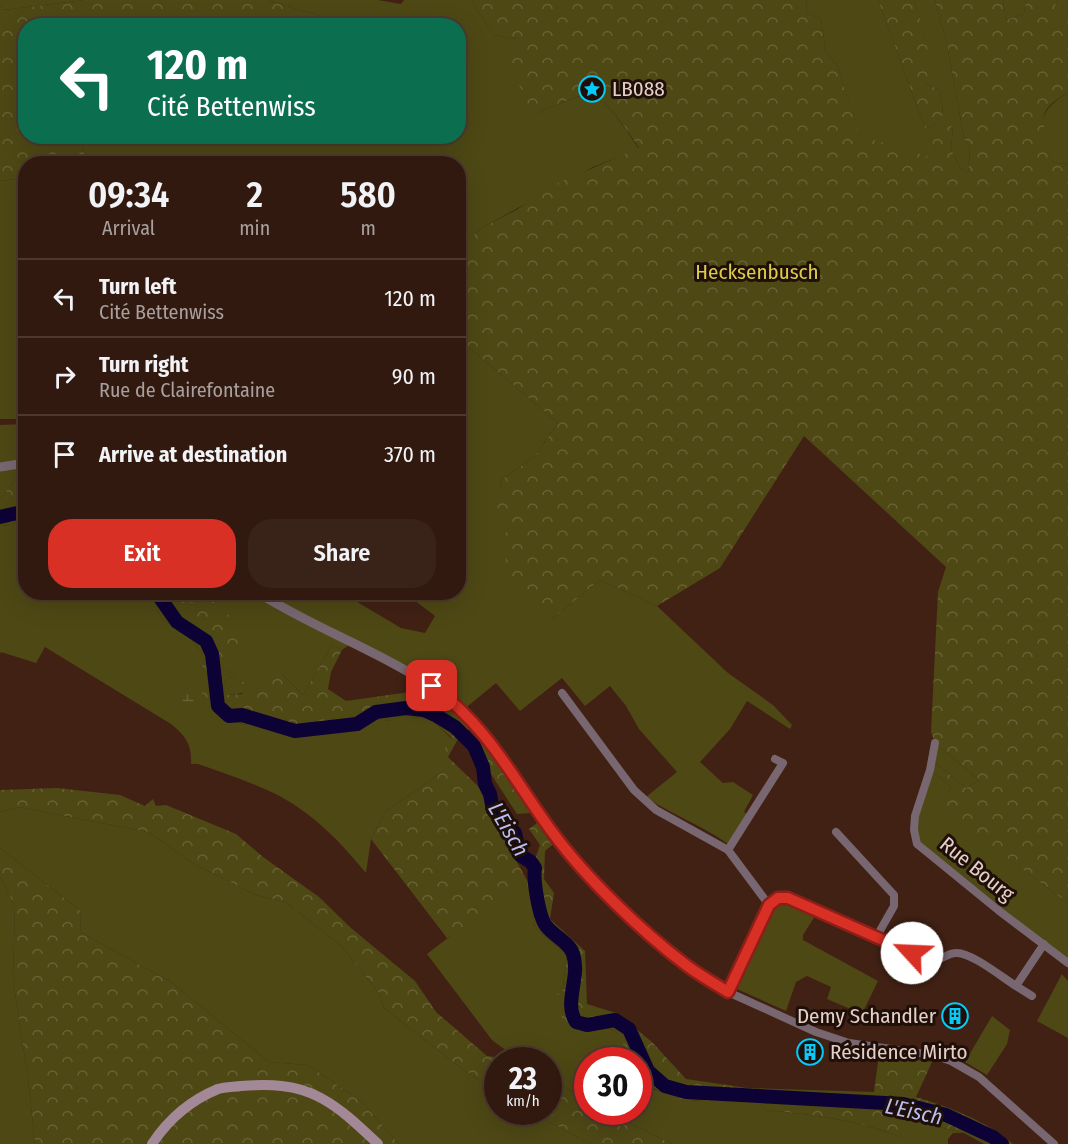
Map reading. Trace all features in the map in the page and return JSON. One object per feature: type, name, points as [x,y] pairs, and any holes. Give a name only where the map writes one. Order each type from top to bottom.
[{"type":"main road","points":[[152,1144],[162,1128],[198,1099],[221,1088],[270,1084],[319,1096],[344,1112],[378,1144]]},
{"type":"street","points":[[0,467],[18,464]]},
{"type":"street","points":[[273,600],[395,663],[447,697],[476,724],[495,748],[553,834],[594,880],[640,927],[686,965],[728,992],[816,1032],[849,1043],[933,1055],[958,1065],[979,1077],[1054,1144]]},
{"type":"street","points":[[562,693],[634,790],[656,810],[728,850],[769,905]]},
{"type":"street","name":"Rue Bourg","points":[[935,743],[930,770],[915,816],[914,830],[917,844],[1068,963]]},
{"type":"street","points":[[728,850],[783,763],[775,759]]},
{"type":"street","points":[[836,832],[894,895],[894,906],[877,936]]},
{"type":"street","points":[[728,992],[769,905],[778,898],[788,898],[929,961],[939,961],[954,952],[965,953],[1032,996]]},
{"type":"street","points":[[1016,986],[1044,944]]},
{"type":"green space","points":[[0,0],[85,0],[4,10],[0,5]]},
{"type":"green space","points":[[85,0],[267,0],[327,18],[18,18],[18,144],[81,144],[85,156],[18,156],[18,179],[0,181],[0,5],[4,10]]},
{"type":"green space","points":[[267,0],[378,0],[401,4],[404,0],[471,0],[493,35],[518,39],[537,113],[579,96],[590,94],[596,96],[617,117],[639,149],[593,167],[485,226],[466,241],[466,156],[85,156],[81,144],[466,144],[466,18],[327,18]]},
{"type":"green space","name":"Hecksenbusch","points":[[471,0],[807,0],[806,13],[821,19],[826,52],[837,65],[860,136],[943,161],[929,137],[947,125],[953,127],[951,149],[961,170],[968,173],[970,150],[964,138],[947,45],[935,0],[1003,0],[1006,20],[1024,14],[1026,0],[1057,0],[1052,21],[1068,21],[1068,93],[1048,107],[1044,124],[1050,141],[1047,144],[1051,161],[1061,164],[1068,163],[1068,903],[941,809],[951,787],[930,770],[932,760],[966,788],[979,780],[935,743],[931,732],[938,592],[946,567],[804,436],[720,568],[657,606],[600,580],[551,620],[509,575],[501,539],[510,528],[492,498],[502,490],[500,481],[535,456],[558,423],[466,345],[466,241],[485,226],[518,209],[551,186],[639,148],[617,116],[595,96],[589,94],[571,99],[537,113],[531,111],[508,61],[518,39],[493,35]]},
{"type":"green space","points":[[807,0],[878,0],[925,128],[934,126],[943,113],[940,90],[925,83],[925,36],[914,0],[935,0],[947,45],[964,138],[970,150],[968,173],[961,170],[951,149],[953,128],[929,137],[944,162],[860,137],[837,65],[826,52],[821,19],[806,13]]},
{"type":"green space","points":[[878,0],[914,0],[924,30],[928,52],[929,63],[925,83],[940,90],[943,114],[934,126],[925,128]]},
{"type":"green space","points":[[1003,0],[1026,0],[1024,14],[1006,20]]},
{"type":"green space","points":[[1057,0],[1068,0],[1068,21],[1051,21]]},
{"type":"green space","points":[[1068,93],[1068,163],[1061,164],[1051,161],[1043,122],[1049,107]]},
{"type":"green space","points":[[18,179],[18,419],[0,419],[0,181]]},
{"type":"green space","points":[[466,345],[558,423],[535,456],[500,481],[510,528],[551,620],[600,580],[657,606],[728,673],[773,705],[792,725],[790,729],[747,701],[730,729],[700,762],[723,783],[733,782],[753,795],[744,812],[747,814],[728,844],[646,797],[677,772],[639,729],[626,706],[610,686],[585,706],[562,678],[520,711],[496,683],[463,710],[397,669],[349,645],[342,650],[332,645],[303,695],[282,674],[250,691],[227,695],[222,688],[227,679],[237,675],[220,669],[219,649],[201,600],[354,600],[401,628],[425,633],[435,616],[414,600],[466,600]]},
{"type":"green space","points":[[18,424],[18,474],[0,499],[0,425]]},
{"type":"green space","points":[[18,473],[18,521],[12,525],[0,526],[0,499]]},
{"type":"green space","points":[[18,521],[18,600],[152,600],[162,619],[188,636],[203,654],[218,713],[224,718],[246,725],[252,722],[283,734],[298,736],[318,729],[380,719],[391,721],[408,712],[433,721],[452,739],[446,754],[445,770],[385,812],[371,839],[366,873],[344,848],[309,815],[267,790],[198,764],[191,764],[187,741],[171,724],[45,647],[36,663],[1,652],[0,654],[0,526],[12,525]]},
{"type":"green space","points":[[152,600],[214,600],[251,641],[239,657],[220,649],[224,660],[220,669],[238,675],[227,679],[222,688],[228,695],[243,694],[235,686],[241,681],[257,689],[256,681],[269,669],[282,674],[303,695],[332,645],[342,650],[331,672],[328,689],[346,701],[431,689],[476,724],[467,731],[496,758],[531,813],[517,814],[461,728],[455,734],[458,739],[448,757],[486,794],[488,809],[529,884],[537,869],[534,862],[540,845],[529,829],[537,823],[552,845],[545,851],[544,879],[554,893],[550,919],[585,951],[587,1004],[616,1013],[652,1042],[686,1079],[747,1088],[874,1092],[879,1055],[932,1062],[916,1097],[980,1122],[1013,1144],[984,1144],[964,1133],[905,1119],[900,1137],[851,1122],[765,1110],[755,1098],[693,1100],[665,1094],[652,1087],[652,1047],[624,1047],[621,1038],[610,1028],[574,1029],[564,1020],[552,1002],[554,993],[562,994],[567,955],[535,928],[530,885],[460,932],[447,938],[371,839],[385,812],[445,770],[438,766],[436,758],[446,754],[445,747],[452,738],[433,721],[408,712],[391,721],[380,719],[357,724],[352,736],[342,726],[318,729],[298,736],[283,734],[252,722],[246,725],[224,718],[202,702],[203,654],[188,636],[162,619]]},
{"type":"green space","points":[[197,690],[199,700],[188,714],[182,699],[172,691]]},
{"type":"green space","points":[[935,743],[979,780],[966,788],[932,760]]},
{"type":"green space","points":[[930,770],[951,787],[942,809],[1068,903],[1068,963],[917,844],[915,816]]},
{"type":"green space","points":[[57,788],[120,795],[145,806],[153,799],[156,806],[166,805],[236,834],[263,857],[319,897],[351,928],[415,981],[436,1012],[484,1053],[484,1084],[384,1008],[379,993],[341,946],[286,902],[256,895],[196,865],[148,832],[19,807],[0,812],[0,790]]},
{"type":"green space","points":[[19,807],[148,832],[196,865],[256,895],[286,902],[341,946],[379,993],[384,1008],[484,1084],[484,1125],[555,1125],[590,1144],[399,1144],[361,1101],[308,1065],[269,1062],[171,982],[80,932],[81,911],[0,848],[0,812]]},
{"type":"green space","points":[[0,848],[81,911],[80,932],[171,982],[269,1062],[308,1065],[361,1101],[399,1144],[35,1144],[28,1078],[13,980],[15,906],[0,877]]},
{"type":"green space","points":[[0,877],[15,906],[13,980],[28,1078],[35,1144],[0,1144]]},
{"type":"green space","points":[[530,884],[535,928],[567,955],[562,994],[583,1031],[611,1029],[620,1035],[625,1047],[574,1047],[574,1093],[562,1085],[562,1047],[502,1047],[492,1040],[427,954]]},
{"type":"green space","points":[[785,902],[815,916],[803,935],[803,940],[878,981],[862,1014],[827,999],[831,987],[807,976],[796,982],[786,1011],[737,989],[736,983],[772,907]]},
{"type":"green space","points":[[1062,974],[1068,981],[1068,1038],[1037,1021]]},
{"type":"green space","points":[[992,1016],[1010,1030],[1007,1044],[987,1075],[965,1062]]},
{"type":"green space","points":[[562,1085],[574,1093],[574,1125],[633,1125],[673,1144],[590,1144],[555,1125],[562,1125]]},
{"type":"green space","points":[[652,1089],[696,1101],[755,1098],[765,1110],[850,1122],[900,1137],[904,1119],[964,1133],[953,1133],[948,1139],[948,1144],[673,1144],[633,1125],[652,1125]]},
{"type":"waterway","name":"L'Eisch","points":[[0,517],[18,513]]},
{"type":"waterway","name":"L'Eisch","points":[[162,600],[177,622],[206,641],[212,654],[218,706],[229,716],[242,715],[295,731],[357,724],[376,712],[406,708],[424,710],[455,727],[474,746],[483,767],[485,784],[490,794],[493,810],[515,833],[520,855],[531,862],[535,868],[537,899],[544,923],[569,946],[573,954],[575,972],[571,1006],[576,1022],[587,1025],[615,1020],[629,1029],[648,1071],[665,1086],[686,1092],[903,1104],[946,1115],[993,1137],[1002,1144]]},
{"type":"place","name":"LB088","points":[[592,89]]},
{"type":"place","name":"Demy Schandler","points":[[955,1016]]},
{"type":"place","name":"Résidence Mirto","points":[[810,1052]]},
{"type":"route","points":[[432,686],[463,710],[476,724],[495,748],[553,834],[594,880],[640,927],[686,965],[728,992],[769,905],[778,898],[788,898],[912,953]]}]
